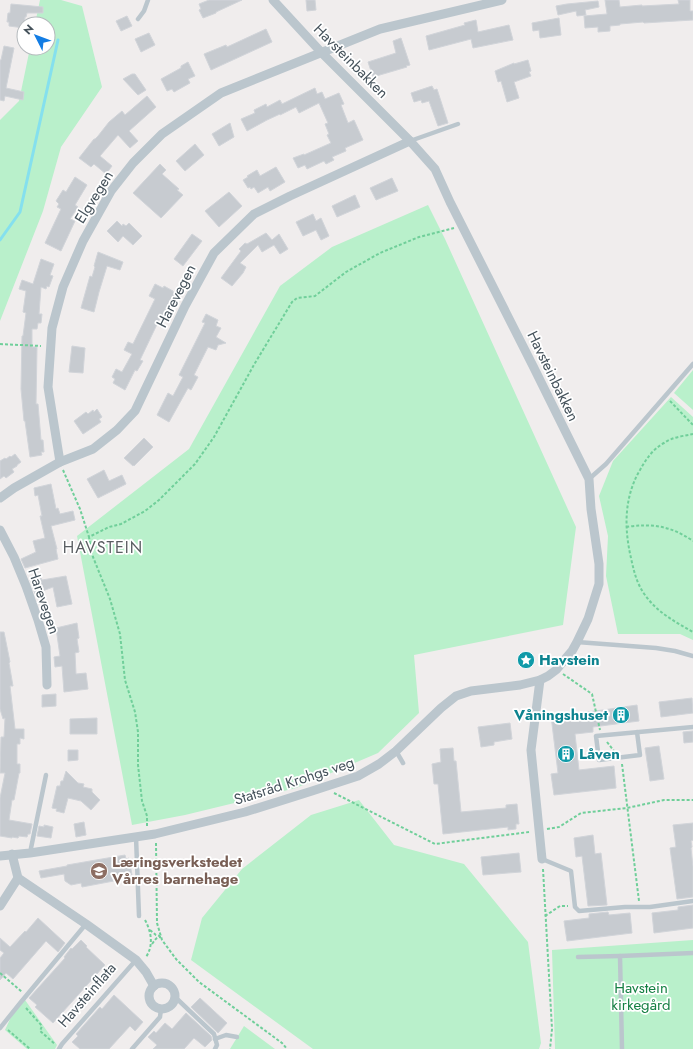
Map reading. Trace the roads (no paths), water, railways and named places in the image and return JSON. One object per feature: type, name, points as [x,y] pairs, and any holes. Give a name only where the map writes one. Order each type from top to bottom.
[{"type":"street","name":"Havsteinbakken","points":[[273,0],[321,52],[436,169],[588,480],[599,564],[599,584],[588,619],[578,642]]},
{"type":"street","name":"Elgvegen","points":[[60,462],[48,387],[52,328],[63,287],[83,241],[112,191],[133,163],[162,134],[221,93],[380,29],[502,0]]},
{"type":"street","name":"Harevegen","points":[[0,498],[14,488],[60,462],[93,449],[117,430],[134,411],[185,306],[214,253],[254,214],[410,141]]},
{"type":"street","name":"Harevegen","points":[[0,530],[14,556],[38,620],[46,647],[47,686]]},
{"type":"street","name":"Statsråd Krohgs veg","points":[[0,856],[152,835],[245,812],[358,776],[379,764],[396,751],[441,708],[456,696],[471,691],[520,685],[540,680],[556,670],[578,642]]},
{"type":"street","points":[[540,680],[531,750],[542,859]]},
{"type":"street","points":[[0,906],[18,878],[12,854]]},
{"type":"street","name":"Havsteinflata","points":[[18,878],[86,924],[138,962],[154,986]]},
{"type":"street","points":[[158,983],[163,983],[168,984],[171,987],[174,991],[175,997],[171,1006],[166,1009],[161,1009],[153,1006],[149,999],[149,995],[154,986],[158,983]]},
{"type":"lane","points":[[138,19],[144,11],[148,0]]},
{"type":"lane","points":[[410,141],[458,124]]},
{"type":"lane","points":[[588,480],[606,464],[693,364]]},
{"type":"lane","points":[[578,642],[656,648],[693,656]]},
{"type":"lane","points":[[637,732],[640,755],[599,760],[596,736],[601,735],[690,727]]},
{"type":"lane","points":[[396,751],[403,763]]},
{"type":"lane","points":[[30,853],[46,775]]},
{"type":"lane","points":[[136,837],[139,916]]},
{"type":"lane","points":[[542,859],[572,872],[575,907],[579,911],[650,906],[693,901]]},
{"type":"lane","points":[[1,1026],[86,924]]},
{"type":"lane","points":[[578,957],[693,953]]},
{"type":"lane","points":[[620,956],[622,1049]]},
{"type":"lane","name":"Havsteinflata","points":[[60,1049],[62,1044],[138,962]]},
{"type":"lane","points":[[175,997],[214,1034],[217,1045],[215,1049]]},
{"type":"lane","points":[[132,1049],[160,1017],[161,1009]]},
{"type":"lane","points":[[215,1039],[226,1035],[237,1037]]},
{"type":"waterway","points":[[0,240],[20,212],[58,40]]},
{"type":"place","name":"Havstein","points":[[526,660]]},
{"type":"place","name":"Våningshuset","points":[[621,715]]},
{"type":"place","name":"Låven","points":[[566,754]]},
{"type":"place","name":"Læringsverkstedet Vårres barnehage","points":[[99,871]]},
{"type":"district","name":"HAVSTEIN","points":[[103,547]]},
{"type":"park label","name":"Havstein kirkegård","points":[[641,996]]}]
